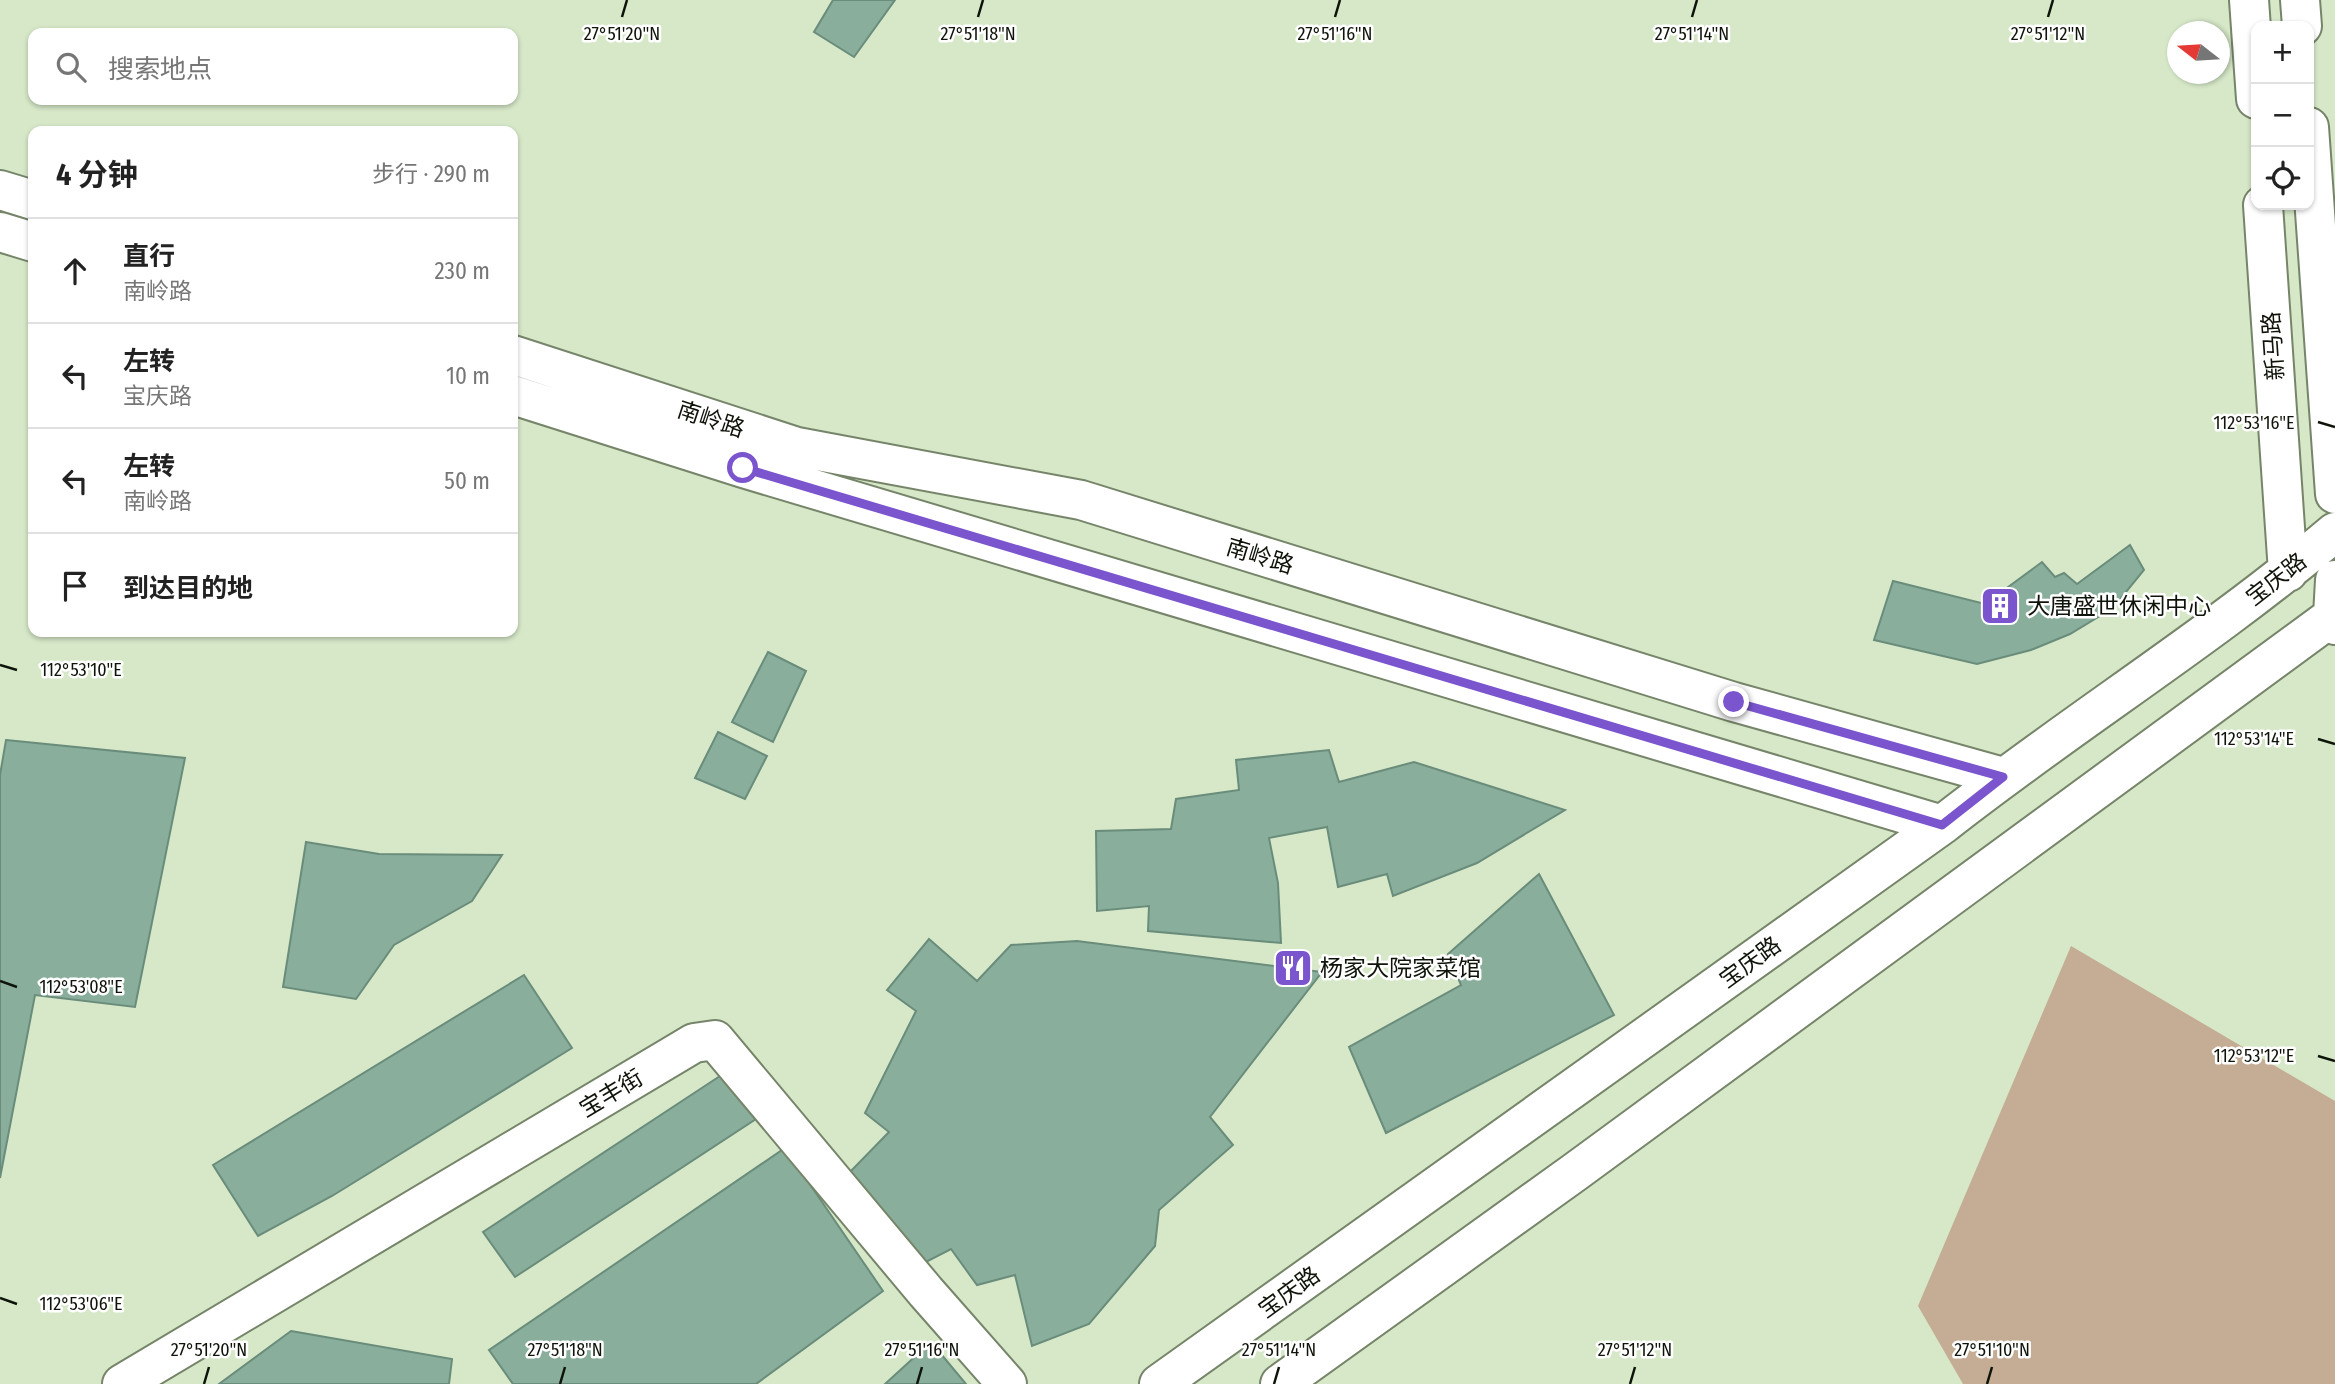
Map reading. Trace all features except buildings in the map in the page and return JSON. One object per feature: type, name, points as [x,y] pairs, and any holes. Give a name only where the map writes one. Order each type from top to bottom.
[{"type":"street","points":[[2249,0],[2255,84]]},
{"type":"street","points":[[2300,0],[2302,21]]},
{"type":"street","points":[[2310,147],[2335,494]]},
{"type":"street","points":[[0,190],[28,198]]},
{"type":"street","name":"新马路","points":[[2263,210],[2288,572]]},
{"type":"street","points":[[0,232],[28,241]]},
{"type":"street","name":"南岭路","points":[[518,357],[797,447],[1081,500],[1734,702],[2003,777]]},
{"type":"street","name":"南岭路","points":[[518,397],[757,472],[1942,825]]},
{"type":"street","name":"宝庆路","points":[[1159,1384],[1942,825],[2003,777],[2288,572],[2335,533]]},
{"type":"street","points":[[1280,1384],[1586,1164],[2334,607]]},
{"type":"street","name":"宝丰街","points":[[122,1384],[694,1043],[715,1040],[926,1292],[1007,1384]]},
{"type":"shaded area","points":[[2071,946],[2335,1101],[2335,1384],[1963,1384],[1918,1306]]},
{"type":"place","name":"大唐盛世休闲中心","points":[[2000,606]]},
{"type":"place","name":"杨家大院家菜馆","points":[[1293,968]]},
{"type":"route","points":[[743,468],[1942,825],[2003,777],[1734,702]]}]
